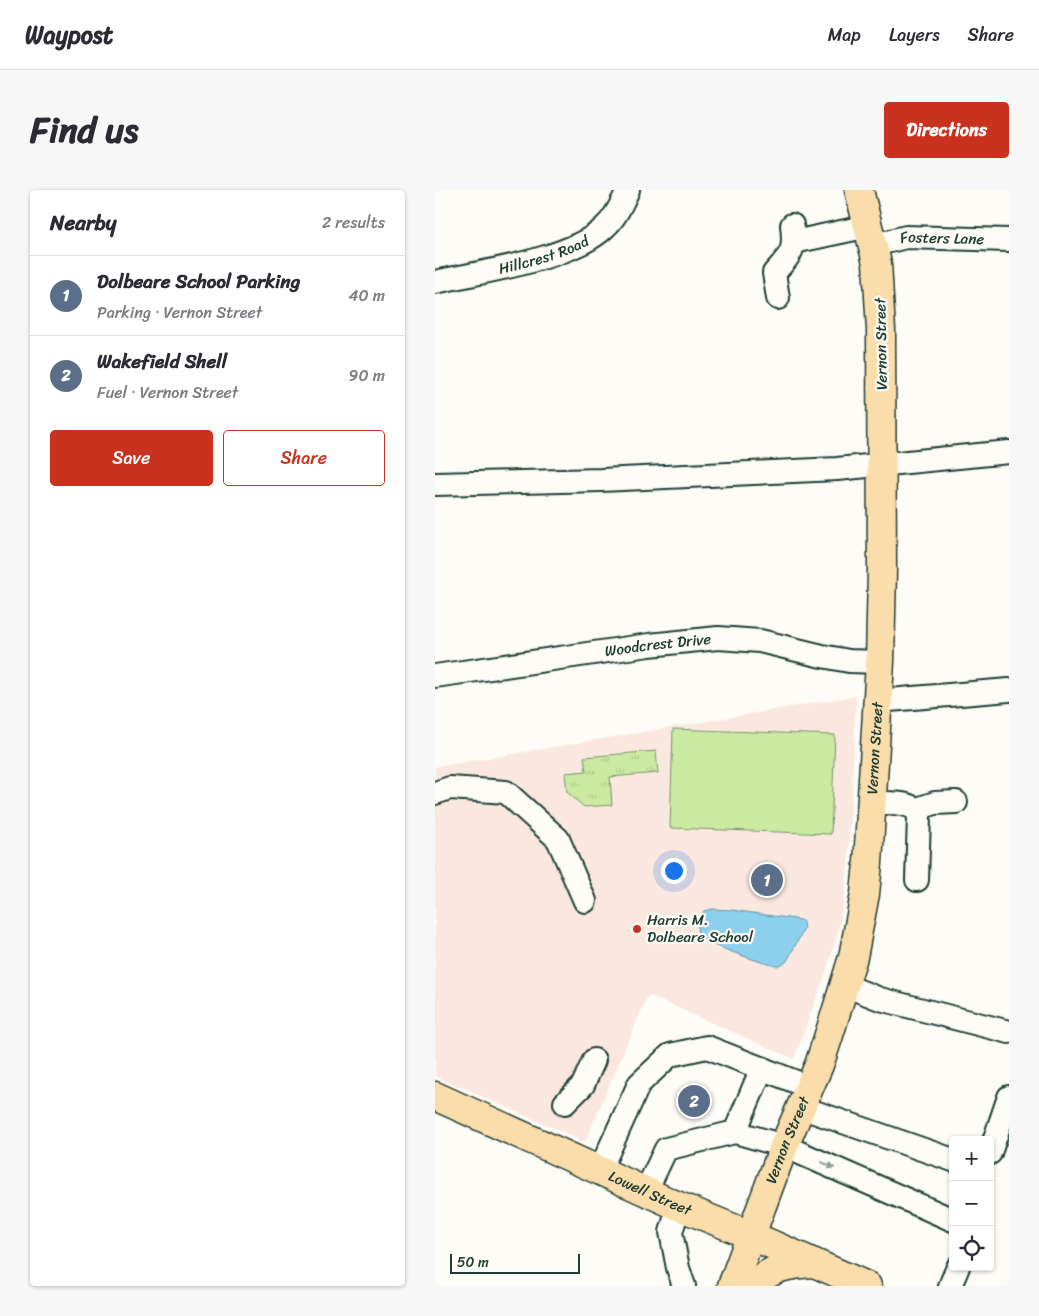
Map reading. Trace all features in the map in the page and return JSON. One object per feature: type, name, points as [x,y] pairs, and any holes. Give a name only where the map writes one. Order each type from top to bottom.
[{"type":"main road","name":"Vernon Street","points":[[732,1286],[784,1146],[819,1065],[853,957],[865,894],[880,662],[882,466],[878,272],[871,235],[859,190]]},
{"type":"main road","name":"Lowell Street","points":[[435,1096],[679,1206],[867,1286]]},
{"type":"main road","points":[[750,1286],[767,1273],[781,1267],[814,1263]]},
{"type":"street","name":"Hillcrest Road","points":[[435,282],[539,258],[587,241],[606,226],[618,211],[628,190]]},
{"type":"street","name":"Fosters Lane","points":[[779,298],[774,273],[791,254],[793,233],[1009,240]]},
{"type":"street","points":[[435,484],[601,480],[837,469],[1009,452]]},
{"type":"street","name":"Woodcrest Drive","points":[[435,676],[640,646],[718,638],[760,641],[842,660],[880,662]]},
{"type":"street","points":[[877,701],[1009,690]]},
{"type":"street","points":[[435,793],[450,788],[506,792],[558,839],[585,900]]},
{"type":"street","points":[[917,810],[935,802],[956,802]]},
{"type":"street","points":[[871,803],[909,805],[917,810],[919,816],[917,880]]},
{"type":"street","points":[[844,985],[880,999],[1009,1032]]},
{"type":"street","points":[[600,1170],[639,1084],[670,1055],[707,1047],[762,1068],[805,1097],[949,1158]]},
{"type":"street","points":[[565,1104],[583,1085],[594,1060]]},
{"type":"street","points":[[735,1132],[762,1068]]},
{"type":"street","points":[[994,1140],[1009,1097]]},
{"type":"street","points":[[646,1191],[666,1149],[735,1132],[784,1146],[949,1218]]},
{"type":"street","points":[[679,1206],[671,1232],[677,1268],[684,1286]]},
{"type":"street","points":[[950,1286],[956,1271]]},
{"type":"shaded area","name":"Harris M. Dolbeare School","points":[[856,696],[848,865],[844,902],[827,969],[794,1059],[648,995],[585,1142],[435,1076],[435,767]]},
{"type":"green space","points":[[673,729],[835,735],[831,834],[670,828]]},
{"type":"green space","points":[[656,751],[658,773],[610,777],[612,805],[584,807],[567,792],[565,773],[586,771],[584,757]]},
{"type":"water","points":[[712,909],[801,920],[804,929],[787,961],[780,966],[771,965],[723,949],[699,937],[698,923],[701,916],[704,911]]},
{"type":"place","name":"Dolbeare School Parking","points":[[767,880]]},
{"type":"place","name":"Harris M. Dolbeare School","points":[[637,929]]},
{"type":"place","name":"Wakefield Shell","points":[[694,1101]]}]
